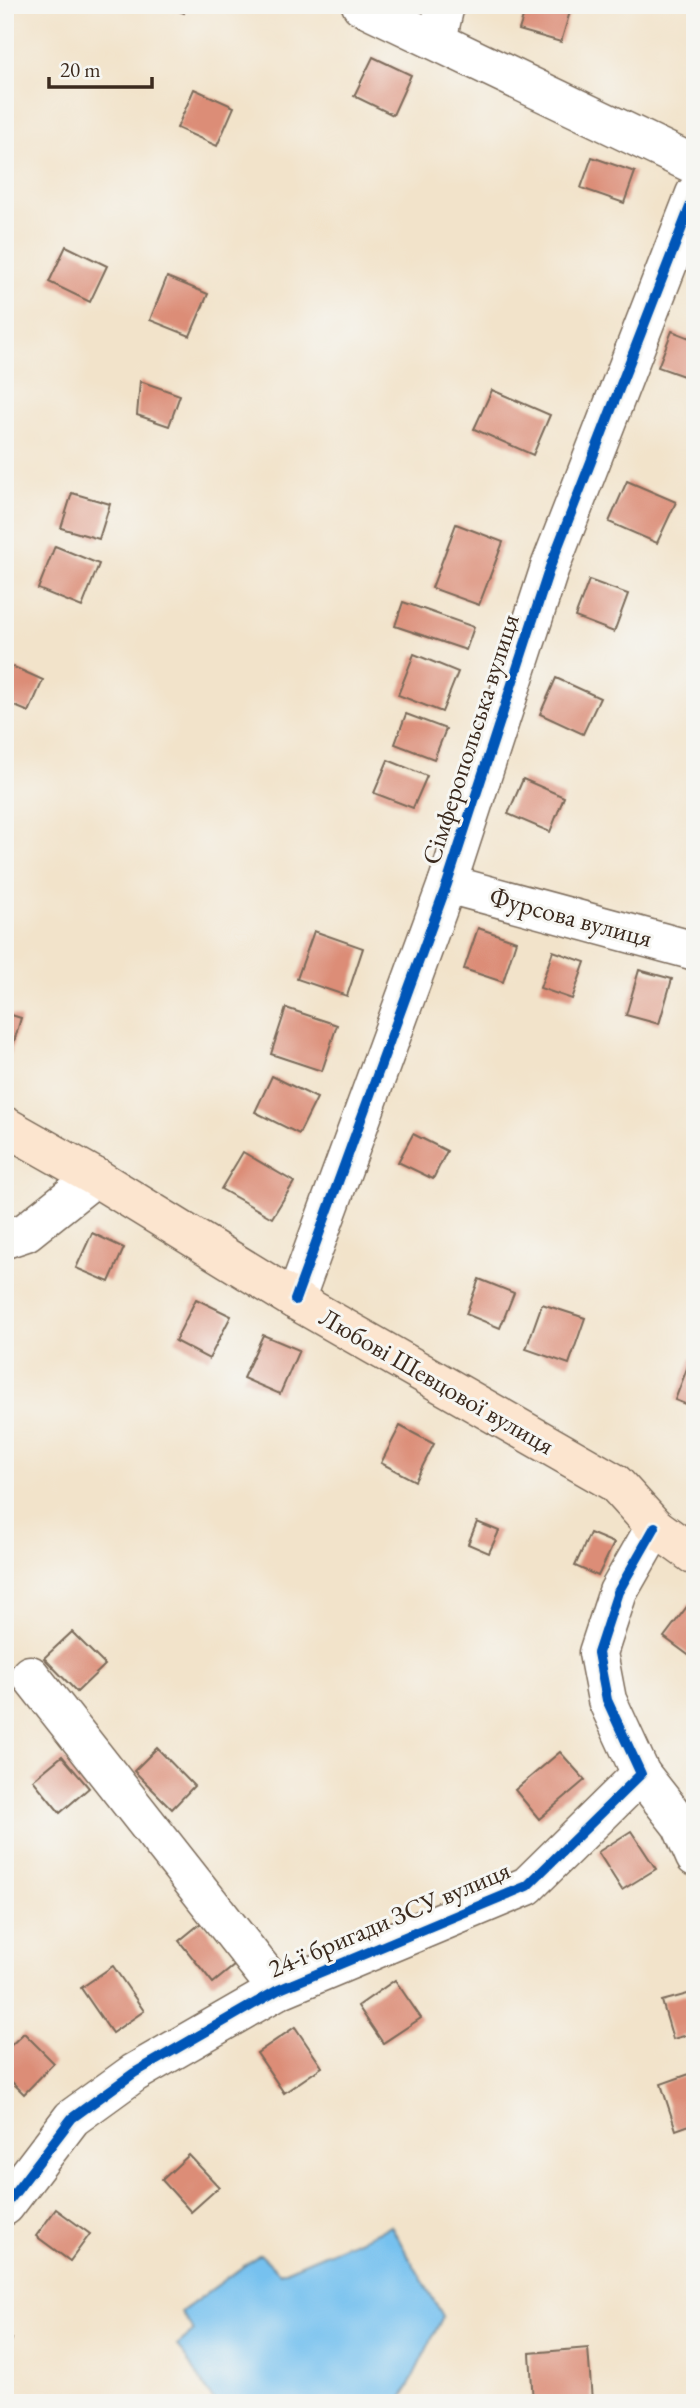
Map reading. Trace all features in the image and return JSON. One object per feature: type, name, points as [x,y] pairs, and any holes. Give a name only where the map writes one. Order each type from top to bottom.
[{"type":"street","points":[[361,5],[441,23],[695,164]]},
{"type":"street","name":"Сімферопольська вулиця","points":[[295,1300],[447,884],[550,567],[695,194]]},
{"type":"street","name":"Фурсова вулиця","points":[[447,884],[695,951]]},
{"type":"street","name":"Любові Шевцової вулиця","points":[[5,1126],[95,1177],[295,1300],[615,1483],[654,1527],[695,1556]]},
{"type":"street","points":[[5,1239],[26,1232],[95,1177]]},
{"type":"street","points":[[654,1527],[618,1592],[598,1653],[607,1700],[641,1774],[681,1825],[695,1857]]},
{"type":"street","name":"24-ї бригади ЗСУ вулиця","points":[[30,1675],[278,1990]]},
{"type":"street","name":"24-ї бригади ЗСУ вулиця","points":[[5,2206],[72,2118],[134,2073],[278,1990],[527,1886],[641,1774]]},
{"type":"water","points":[[391,2226],[443,2316],[400,2403],[215,2403],[177,2345],[194,2331],[181,2312],[260,2254],[280,2273]]},
{"type":"building","points":[[164,5],[187,5],[184,13]]},
{"type":"building","points":[[527,5],[572,5],[561,42],[519,30]]},
{"type":"building","points":[[373,57],[411,75],[393,115],[354,96]]},
{"type":"building","points":[[194,89],[234,107],[217,146],[177,128]]},
{"type":"building","points":[[592,157],[635,172],[624,203],[581,188]]},
{"type":"building","points":[[66,246],[107,266],[90,302],[49,282]]},
{"type":"building","points":[[167,277],[208,294],[190,336],[150,320]]},
{"type":"building","points":[[672,331],[695,340],[695,380],[658,367]]},
{"type":"building","points":[[140,381],[180,395],[169,426],[137,415]]},
{"type":"building","points":[[492,390],[550,415],[533,455],[474,429]]},
{"type":"building","points":[[627,481],[676,502],[657,543],[609,522]]},
{"type":"building","points":[[72,493],[110,504],[99,539],[61,528]]},
{"type":"building","points":[[456,524],[503,542],[479,605],[432,588]]},
{"type":"building","points":[[55,546],[99,564],[82,607],[38,589]]},
{"type":"building","points":[[589,580],[628,594],[614,632],[575,617]]},
{"type":"building","points":[[403,602],[474,627],[466,650],[395,626]]},
{"type":"building","points":[[414,654],[458,672],[442,712],[398,695]]},
{"type":"building","points":[[5,663],[43,680],[29,712],[5,702]]},
{"type":"building","points":[[556,678],[600,698],[583,734],[540,714]]},
{"type":"building","points":[[406,714],[446,729],[434,759],[395,744]]},
{"type":"building","points":[[388,760],[427,776],[413,808],[374,793]]},
{"type":"building","points":[[523,779],[564,797],[550,832],[508,814]]},
{"type":"building","points":[[478,928],[516,941],[503,982],[464,969]]},
{"type":"building","points":[[314,931],[363,948],[347,996],[297,979]]},
{"type":"building","points":[[553,951],[585,962],[572,999],[540,988]]},
{"type":"building","points":[[639,970],[672,979],[659,1024],[626,1015]]},
{"type":"building","points":[[286,1008],[337,1025],[322,1071],[271,1054]]},
{"type":"building","points":[[5,1013],[21,1018],[10,1055],[5,1054]]},
{"type":"building","points":[[272,1076],[317,1098],[299,1134],[255,1112]]},
{"type":"building","points":[[413,1134],[447,1151],[433,1179],[398,1162]]},
{"type":"building","points":[[243,1152],[294,1182],[272,1218],[221,1189]]},
{"type":"building","points":[[92,1233],[124,1248],[109,1282],[76,1268]]},
{"type":"building","points":[[479,1279],[514,1293],[500,1328],[466,1314]]},
{"type":"building","points":[[196,1299],[231,1316],[209,1359],[175,1341]]},
{"type":"building","points":[[542,1304],[585,1318],[569,1364],[526,1349]]},
{"type":"building","points":[[263,1335],[299,1350],[280,1394],[243,1378]]},
{"type":"building","points":[[691,1358],[695,1359],[695,1408],[675,1400]]},
{"type":"building","points":[[400,1426],[434,1444],[415,1481],[381,1463]]},
{"type":"building","points":[[477,1522],[499,1531],[489,1553],[468,1544]]},
{"type":"building","points":[[590,1533],[614,1543],[598,1576],[575,1566]]},
{"type":"building","points":[[689,1604],[695,1609],[695,1660],[664,1637]]},
{"type":"building","points":[[72,1632],[105,1665],[77,1692],[44,1658]]},
{"type":"building","points":[[157,1748],[194,1786],[172,1809],[134,1771]]},
{"type":"building","points":[[560,1752],[585,1780],[539,1819],[515,1790]]},
{"type":"building","points":[[62,1756],[89,1788],[60,1813],[33,1780]]},
{"type":"building","points":[[631,1831],[656,1869],[622,1890],[598,1852]]},
{"type":"building","points":[[201,1923],[235,1965],[213,1983],[179,1941]]},
{"type":"building","points":[[113,1966],[144,2011],[112,2033],[81,1988]]},
{"type":"building","points":[[395,1980],[421,2018],[383,2043],[358,2006]]},
{"type":"building","points":[[695,1992],[695,2033],[673,2039],[662,2001]]},
{"type":"building","points":[[295,2027],[322,2067],[284,2093],[257,2053]]},
{"type":"building","points":[[24,2033],[54,2063],[24,2094],[5,2075],[5,2051]]},
{"type":"building","points":[[695,2072],[695,2123],[676,2130],[661,2084]]},
{"type":"building","points":[[189,2155],[219,2187],[191,2212],[162,2180]]},
{"type":"building","points":[[56,2209],[90,2234],[70,2261],[36,2236]]},
{"type":"building","points":[[5,2337],[12,2339],[6,2359],[5,2359]]},
{"type":"building","points":[[588,2348],[592,2401],[533,2403],[530,2353]]},
{"type":"cycle path","points":[[295,1300],[447,884],[550,567],[695,194]]},
{"type":"cycle path","points":[[5,2206],[72,2118],[134,2073],[278,1990],[527,1886],[641,1774],[607,1700],[598,1653],[618,1592],[655,1527]]}]
